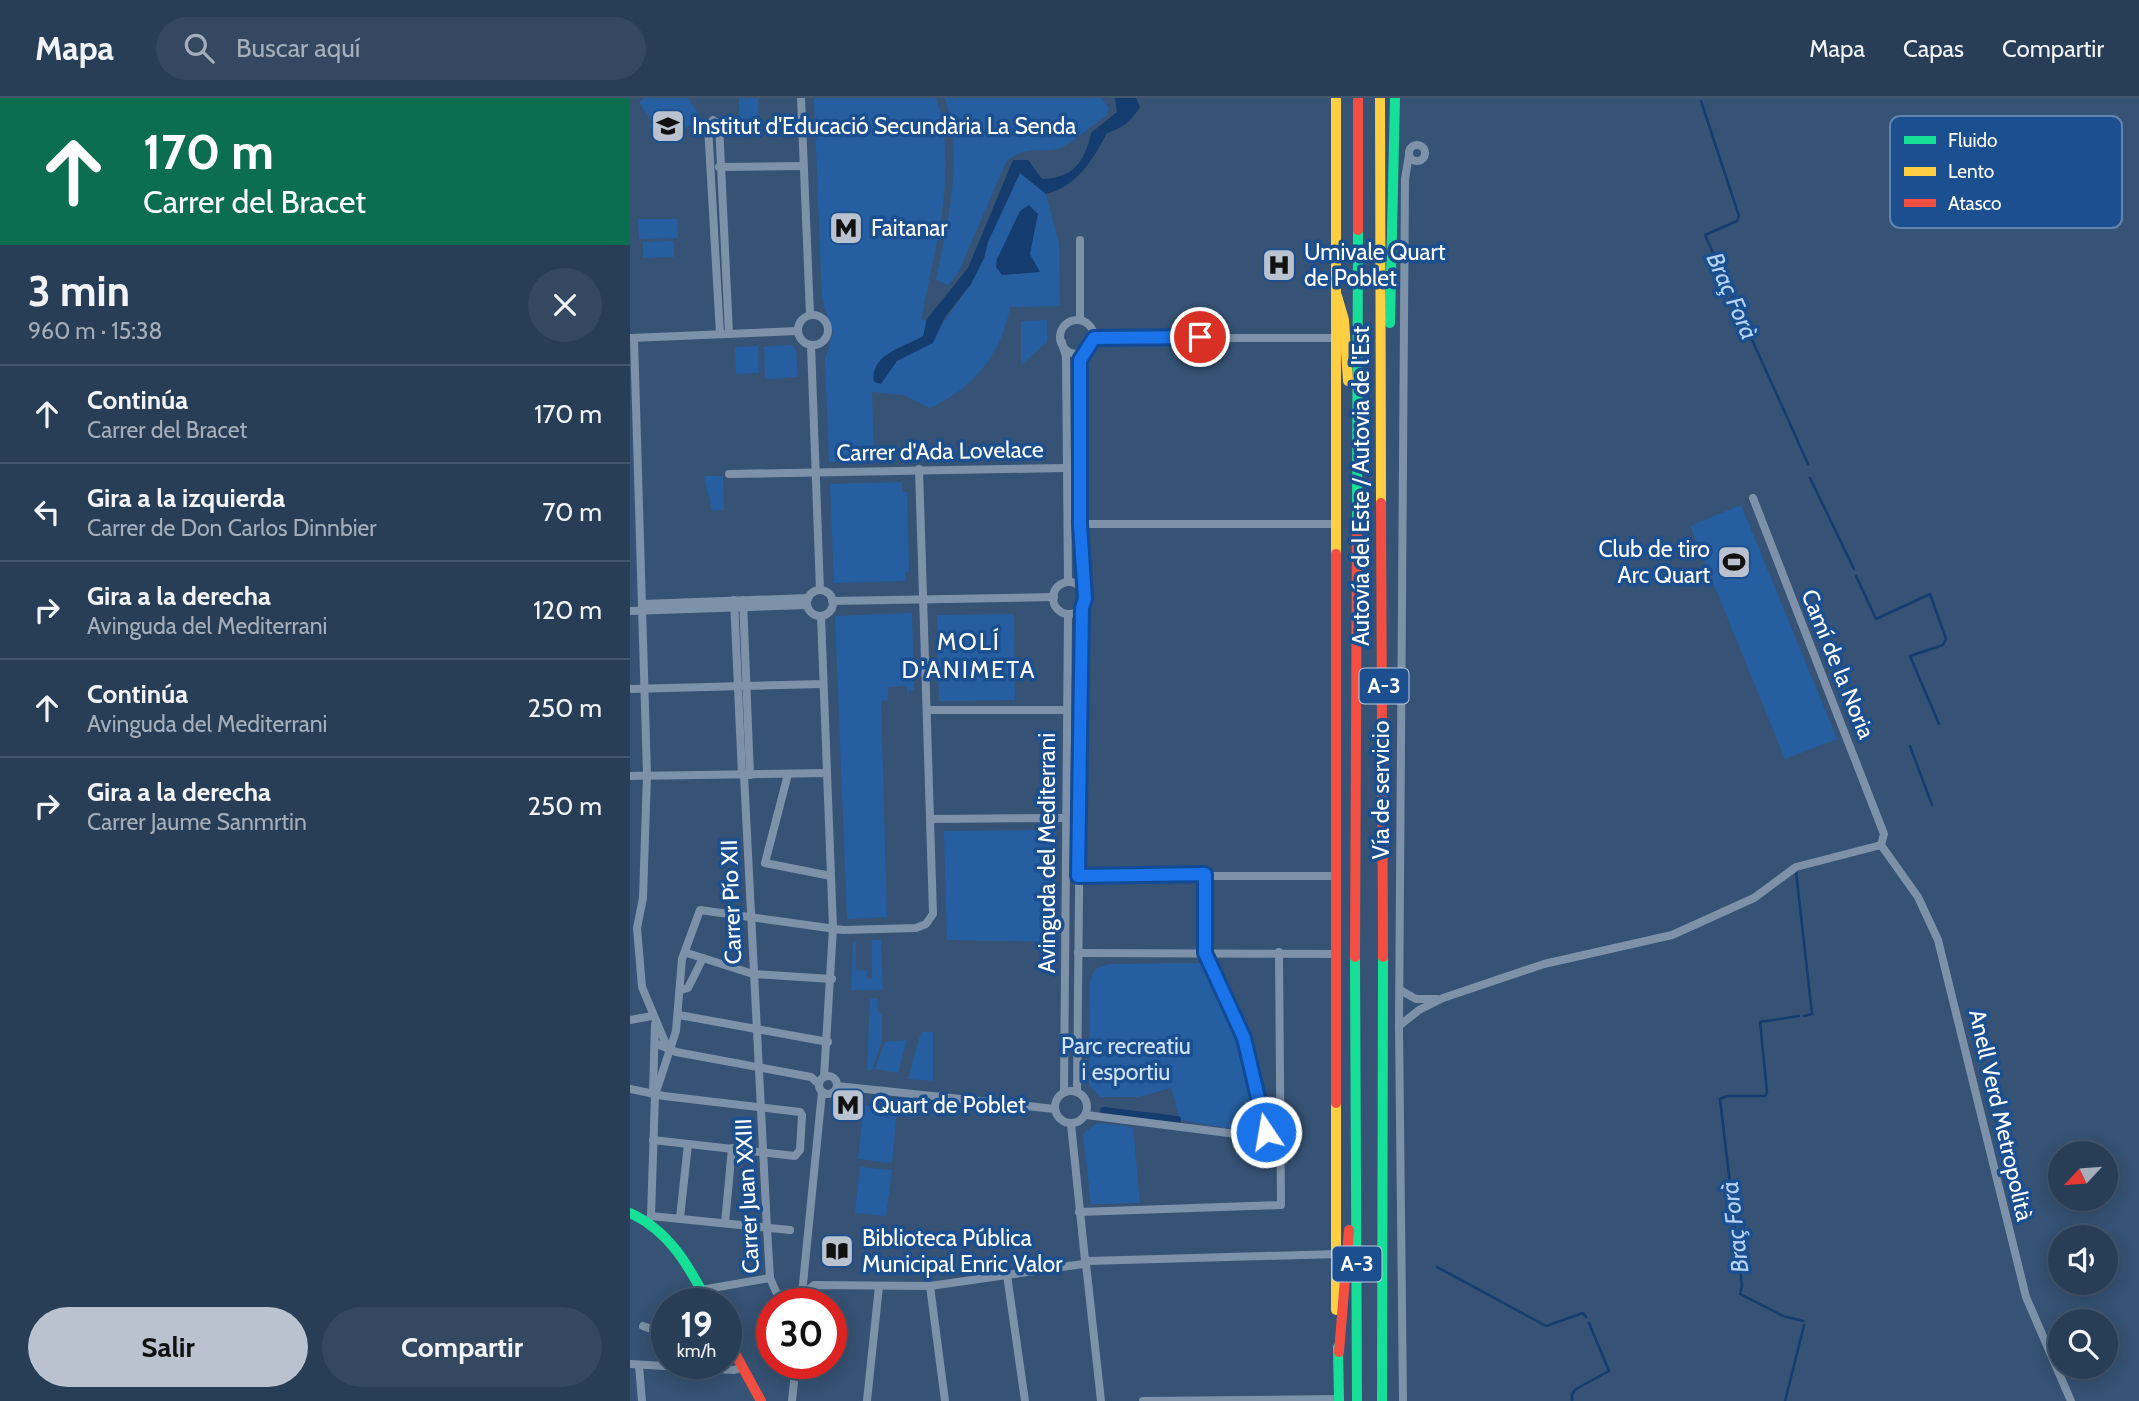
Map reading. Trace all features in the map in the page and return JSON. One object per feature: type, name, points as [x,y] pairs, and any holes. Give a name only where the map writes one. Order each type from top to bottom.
[{"type":"main road","points":[[1336,98],[1336,1334],[1339,1352]]},
{"type":"main road","name":"Autovía del Este / Autovia de l'Est","points":[[1357,1401],[1355,959],[1358,98]]},
{"type":"main road","name":"Autovía del Este / Autovia de l'Est","points":[[1380,98],[1384,415],[1382,1401]]},
{"type":"main road","points":[[1384,415],[1389,399],[1395,98]]},
{"type":"main road","points":[[1337,296],[1343,320],[1348,368],[1349,471],[1356,502]]},
{"type":"main road","points":[[1339,1400],[1339,1352],[1349,1226],[1349,1159],[1355,1128]]},
{"type":"main road","points":[[630,1213],[648,1218],[686,1263],[700,1288]]},
{"type":"main road","points":[[1383,1315],[1389,1339],[1389,1401]]},
{"type":"main road","points":[[743,1367],[761,1401]]},
{"type":"street","points":[[801,98],[810,315]]},
{"type":"street","points":[[713,120],[719,124],[724,334],[710,168],[708,126],[713,120]]},
{"type":"street","name":"Vía de servicio","points":[[1403,1401],[1399,990],[1405,179],[1412,158]]},
{"type":"street","points":[[710,168],[803,166]]},
{"type":"street","points":[[1080,240],[1080,320]]},
{"type":"street","points":[[810,315],[820,316],[828,329],[821,343],[811,345],[803,342],[797,331],[802,319],[810,315]]},
{"type":"street","points":[[1062,342],[1073,353],[1084,352],[1091,347],[1094,338],[1092,328],[1080,320],[1066,324],[1061,333],[1062,342],[1066,357],[1068,582]]},
{"type":"street","points":[[668,1049],[642,987],[637,928],[643,898],[647,775],[632,338],[797,331]]},
{"type":"street","points":[[1094,338],[1337,338]]},
{"type":"street","points":[[811,345],[820,590]]},
{"type":"street","points":[[1068,582],[1058,587],[1054,597],[1056,607],[1068,614],[1082,608],[1085,599],[1080,524],[1080,368],[1084,352]]},
{"type":"street","name":"Carrer d'Ada Lovelace","points":[[729,474],[1065,468]]},
{"type":"street","points":[[654,1095],[676,1031],[682,959],[687,953],[700,910],[833,928],[916,928],[926,924],[933,914],[919,469]]},
{"type":"street","name":"Camí de la Noria","points":[[1753,498],[1884,834],[1881,845]]},
{"type":"street","points":[[1080,524],[1337,524]]},
{"type":"street","points":[[1068,582],[1083,590]]},
{"type":"street","points":[[630,611],[642,608],[807,601],[820,590]]},
{"type":"street","points":[[807,601],[810,612],[821,616],[830,611],[832,601],[827,592],[820,590]]},
{"type":"street","points":[[832,601],[1054,597]]},
{"type":"street","name":"Carrer Pío XII","points":[[738,603],[753,974],[761,1067]]},
{"type":"street","name":"Avinguda del Mediterrani","points":[[1077,1092],[1082,608]]},
{"type":"street","name":"Avinguda del Mediterrani","points":[[1064,1092],[1067,818],[1065,710],[1068,614]]},
{"type":"street","points":[[803,1288],[832,979],[833,928],[821,616]]},
{"type":"street","points":[[630,690],[824,684]]},
{"type":"street","points":[[927,710],[1065,710]]},
{"type":"street","points":[[630,776],[827,773]]},
{"type":"street","points":[[788,774],[765,863],[831,876]]},
{"type":"street","points":[[930,819],[1067,818]]},
{"type":"street","points":[[1399,1026],[1419,1010],[1443,998],[1544,964],[1672,935],[1754,898],[1796,867],[1881,845]]},
{"type":"street","name":"Anell Verd Metropolità","points":[[1881,845],[1919,897],[1938,940],[2026,1297],[2071,1401]]},
{"type":"street","points":[[1071,1124],[1086,1115],[1264,1135],[1266,1127],[1244,1038],[1205,953],[1205,874]]},
{"type":"street","points":[[1078,876],[1337,876]]},
{"type":"street","points":[[1079,1212],[1281,1205],[1279,952]]},
{"type":"street","points":[[687,953],[753,974],[832,979]]},
{"type":"street","points":[[1078,953],[1337,954]]},
{"type":"street","points":[[681,990],[688,988],[703,958]]},
{"type":"street","points":[[1399,990],[1416,999],[1443,998]]},
{"type":"street","points":[[679,1015],[828,1042]]},
{"type":"street","points":[[630,1020],[654,1020]]},
{"type":"street","points":[[654,1020],[653,1140],[648,1218],[680,1218],[790,1230]]},
{"type":"street","points":[[655,1043],[668,1049],[811,1077],[822,1084],[830,1094],[837,1086]]},
{"type":"street","name":"Carrer Juan XXIII","points":[[761,1067],[770,1278],[774,1288]]},
{"type":"street","points":[[822,1084],[833,1078],[837,1086]]},
{"type":"street","points":[[837,1086],[1055,1109]]},
{"type":"street","points":[[630,1089],[654,1095],[800,1112],[803,1119],[800,1150],[795,1156],[653,1140]]},
{"type":"street","points":[[1071,1124],[1061,1120],[1055,1109],[1058,1097],[1064,1092],[1077,1092],[1087,1104],[1086,1115]]},
{"type":"street","points":[[1071,1124],[1101,1401]]},
{"type":"street","points":[[680,1218],[688,1144]]},
{"type":"street","points":[[725,1223],[732,1148]]},
{"type":"street","points":[[810,1288],[814,1285],[930,1286],[1085,1262],[1337,1254]]},
{"type":"street","points":[[1007,1275],[1025,1401]]},
{"type":"street","points":[[712,1288],[770,1278]]},
{"type":"street","points":[[867,1401],[879,1286]]},
{"type":"street","points":[[930,1286],[945,1401]]},
{"type":"street","points":[[643,1326],[651,1328]]},
{"type":"street","points":[[642,1401],[635,1365],[734,1370],[743,1367]]},
{"type":"street","points":[[792,1401],[794,1379]]},
{"type":"street","points":[[1143,1401],[1339,1400]]},
{"type":"green space","points":[[644,98],[688,98],[701,118],[661,144],[649,125],[653,122],[639,102]]},
{"type":"green space","points":[[739,98],[758,98],[759,128],[739,128]]},
{"type":"green space","points":[[814,98],[936,98],[943,125],[945,180],[938,237],[921,319],[942,324],[971,284],[1020,173],[1046,194],[1059,244],[1060,306],[1010,307],[993,354],[960,391],[930,408],[904,395],[872,392],[874,460],[829,462],[825,359],[833,333],[822,299]]},
{"type":"green space","points":[[945,98],[1101,98],[1109,108],[1106,116],[1064,146],[1021,152],[1006,162],[958,273],[948,285],[936,280],[949,212],[954,166],[954,142]]},
{"type":"green space","points":[[638,219],[677,219],[678,238],[639,239]]},
{"type":"green space","points":[[674,241],[674,257],[643,258],[643,242]]},
{"type":"green space","points":[[1047,320],[1047,342],[1021,365],[1021,321]]},
{"type":"green space","points":[[791,345],[796,350],[798,377],[765,379],[764,347]]},
{"type":"green space","points":[[758,346],[759,373],[736,374],[735,347]]},
{"type":"green space","points":[[704,476],[723,476],[724,510],[712,510]]},
{"type":"green space","points":[[902,482],[902,492],[907,492],[909,571],[905,572],[905,581],[834,583],[830,484]]},
{"type":"green space","points":[[1741,505],[1837,739],[1785,759],[1690,526]]},
{"type":"green space","points":[[912,613],[914,690],[909,691],[907,700],[907,686],[888,687],[888,700],[881,701],[887,917],[847,919],[835,616]]},
{"type":"green space","points":[[1014,614],[1015,700],[939,701],[937,615]]},
{"type":"green space","points":[[1055,830],[1054,942],[947,940],[944,831]]},
{"type":"green space","points":[[872,940],[881,940],[883,990],[851,990],[853,941],[856,941],[856,970],[867,971],[867,978],[872,979]]},
{"type":"green space","name":"Parc recreatiu i esportiu","points":[[1207,963],[1241,1037],[1263,1129],[1233,1129],[1180,1120],[1171,1088],[1138,1097],[1100,1097],[1089,1085],[1090,981],[1095,969],[1109,964]]},
{"type":"green space","points":[[877,998],[878,1012],[882,1014],[882,1040],[872,1070],[867,1070],[870,999]]},
{"type":"green space","points":[[921,1032],[933,1032],[933,1081],[908,1079]]},
{"type":"green space","points":[[907,1040],[898,1073],[875,1069],[885,1042]]},
{"type":"green space","points":[[864,1105],[897,1109],[892,1163],[858,1159]]},
{"type":"green space","points":[[1097,1123],[1133,1127],[1140,1203],[1091,1204],[1083,1134]]},
{"type":"green space","points":[[860,1167],[892,1170],[886,1216],[855,1213]]},
{"type":"shaded area","points":[[1115,98],[1136,98],[1140,107],[1126,123],[1107,133],[1090,162],[1067,185],[1046,194],[1020,173],[971,284],[945,317],[933,343],[897,361],[881,384],[874,382],[874,372],[883,358],[923,336],[927,319],[968,268],[1013,160],[1028,160],[1042,179],[1070,172],[1081,160],[1091,133],[1117,112]]},
{"type":"shaded area","points":[[1029,205],[1038,214],[1030,254],[1040,272],[1002,275],[996,267],[997,259],[1020,211]]},
{"type":"waterway","name":"Braç Forà","points":[[1701,101],[1739,216],[1737,221],[1705,235],[1808,464]]},
{"type":"waterway","name":"Braç Forà","points":[[1810,478],[1854,569]]},
{"type":"waterway","name":"Braç Forà","points":[[1856,576],[1876,619],[1930,594],[1946,639],[1943,645],[1910,656],[1939,724]]},
{"type":"waterway","name":"Braç Forà","points":[[1910,746],[1932,805]]},
{"type":"waterway","name":"Braç Forà","points":[[1796,872],[1812,1014],[1804,1016]]},
{"type":"waterway","name":"Braç Forà","points":[[1729,1096],[1765,1096],[1767,1092],[1760,1022],[1799,1016]]},
{"type":"waterway","name":"Braç Forà","points":[[1727,1096],[1720,1099],[1742,1286],[1740,1294],[1783,1316],[1803,1321]]},
{"type":"waterway","points":[[1104,1111],[1177,1120]]},
{"type":"waterway","points":[[1437,1267],[1546,1326],[1583,1313],[1586,1317]]},
{"type":"waterway","points":[[1572,1401],[1572,1394],[1576,1389],[1609,1371],[1589,1323]]},
{"type":"waterway","name":"Braç Forà","points":[[1785,1401],[1804,1325]]},
{"type":"traffic: fast","points":[[1390,323],[1395,98]]},
{"type":"traffic: fast","points":[[1357,521],[1358,230]]},
{"type":"traffic: fast","points":[[1355,960],[1357,1401]]},
{"type":"traffic: fast","points":[[1382,1401],[1383,960]]},
{"type":"traffic: fast","points":[[630,1213],[667,1240],[686,1264],[700,1288]]},
{"type":"traffic: fast","points":[[1338,1347],[1339,1401]]},
{"type":"traffic: slow","points":[[1336,98],[1336,554]]},
{"type":"traffic: slow","points":[[1380,98],[1381,503]]},
{"type":"traffic: slow","points":[[1337,296],[1344,320],[1348,381]]},
{"type":"traffic: slow","points":[[1336,1103],[1336,1310]]},
{"type":"traffic: jam","points":[[1358,98],[1358,230]]},
{"type":"traffic: jam","points":[[1381,503],[1383,957]]},
{"type":"traffic: jam","points":[[1355,957],[1357,521]]},
{"type":"traffic: jam","points":[[1336,554],[1336,1103]]},
{"type":"traffic: jam","points":[[1339,1352],[1349,1230]]},
{"type":"traffic: jam","points":[[742,1366],[761,1401]]},
{"type":"place","name":"Institut d'Educació Secundària La Senda","points":[[668,126]]},
{"type":"place","name":"Faitanar","points":[[846,228]]},
{"type":"place","name":"Umivale Quart de Poblet","points":[[1279,265]]},
{"type":"place","name":"Club de tiro Arc Quart","points":[[1734,562]]},
{"type":"place","name":"Quart de Poblet","points":[[848,1105]]},
{"type":"place","name":"Biblioteca Pública Municipal Enric Valor","points":[[837,1251]]},
{"type":"district","name":"MOLÍ D'ANIMETA","points":[[969,656]]},
{"type":"route","points":[[1200,337],[1094,338],[1091,347],[1084,352],[1080,360],[1080,524],[1085,599],[1082,608],[1079,697],[1078,876],[1205,874],[1205,953],[1244,1038],[1266,1132]]}]
